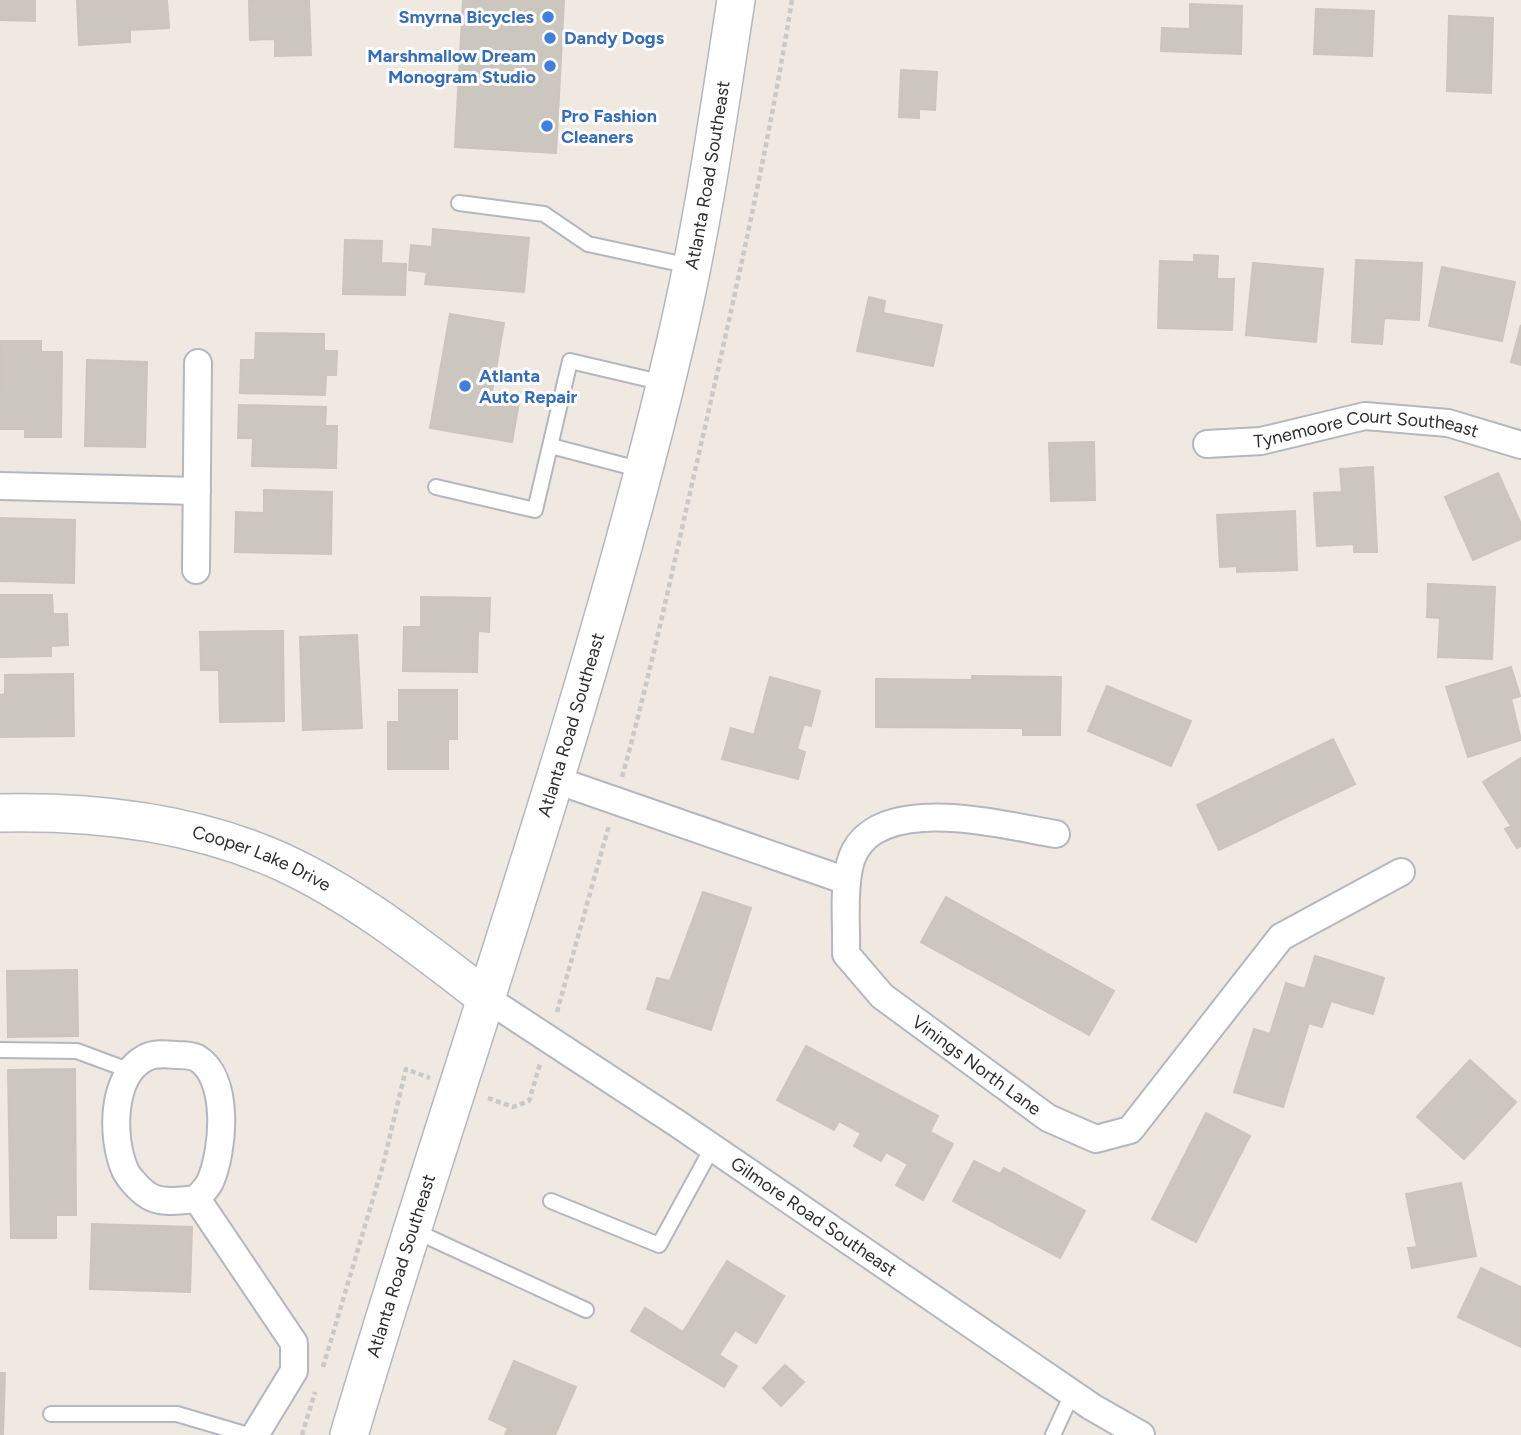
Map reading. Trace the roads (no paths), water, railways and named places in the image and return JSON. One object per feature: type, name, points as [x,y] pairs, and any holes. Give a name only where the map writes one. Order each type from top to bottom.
[{"type":"main road","name":"Atlanta Road Southeast","points":[[349,1435],[553,779],[643,470],[666,383],[706,192],[736,0]]},
{"type":"main road","name":"Cooper Lake Drive","points":[[0,813],[76,815],[156,825],[211,836],[282,862],[352,900],[486,998]]},
{"type":"street","points":[[196,569],[198,363]]},
{"type":"street","name":"Tynemoore Court Southeast","points":[[1207,444],[1261,441],[1365,416],[1448,423],[1521,445]]},
{"type":"street","points":[[0,486],[197,491]]},
{"type":"street","points":[[553,779],[847,881]]},
{"type":"street","name":"Vinings North Lane","points":[[1056,834],[943,817],[888,822],[864,838],[849,865],[846,954],[882,996],[1048,1118],[1096,1139],[1130,1130],[1281,937],[1401,873]]},
{"type":"street","name":"Gilmore Road Southeast","points":[[486,998],[712,1148],[1072,1394],[1141,1435]]},
{"type":"street","points":[[163,1053],[195,1057],[213,1074],[221,1104],[218,1151],[210,1182],[197,1199],[167,1201],[147,1195],[125,1172],[118,1142],[117,1120],[128,1070],[146,1057],[163,1053]]},
{"type":"street","points":[[197,1199],[294,1343],[293,1371],[255,1435]]},
{"type":"lane","points":[[459,203],[544,214],[588,244],[691,266]]},
{"type":"lane","points":[[436,487],[535,510],[570,361],[666,383]]},
{"type":"lane","points":[[551,446],[643,470]]},
{"type":"lane","points":[[0,1050],[77,1051],[128,1070]]},
{"type":"lane","points":[[551,1201],[659,1245],[712,1148]]},
{"type":"lane","points":[[412,1230],[586,1310]]},
{"type":"lane","points":[[1053,1435],[1072,1394]]},
{"type":"lane","points":[[51,1413],[177,1414],[248,1435]]},
{"type":"place","name":"Smyrna Bicycles","points":[[548,17]]},
{"type":"place","name":"Dandy Dogs","points":[[550,38]]},
{"type":"place","name":"Marshmallow Dream Monogram Studio","points":[[550,66]]},
{"type":"place","name":"Pro Fashion Cleaners","points":[[547,126]]},
{"type":"place","name":"Atlanta Auto Repair","points":[[465,386]]}]
